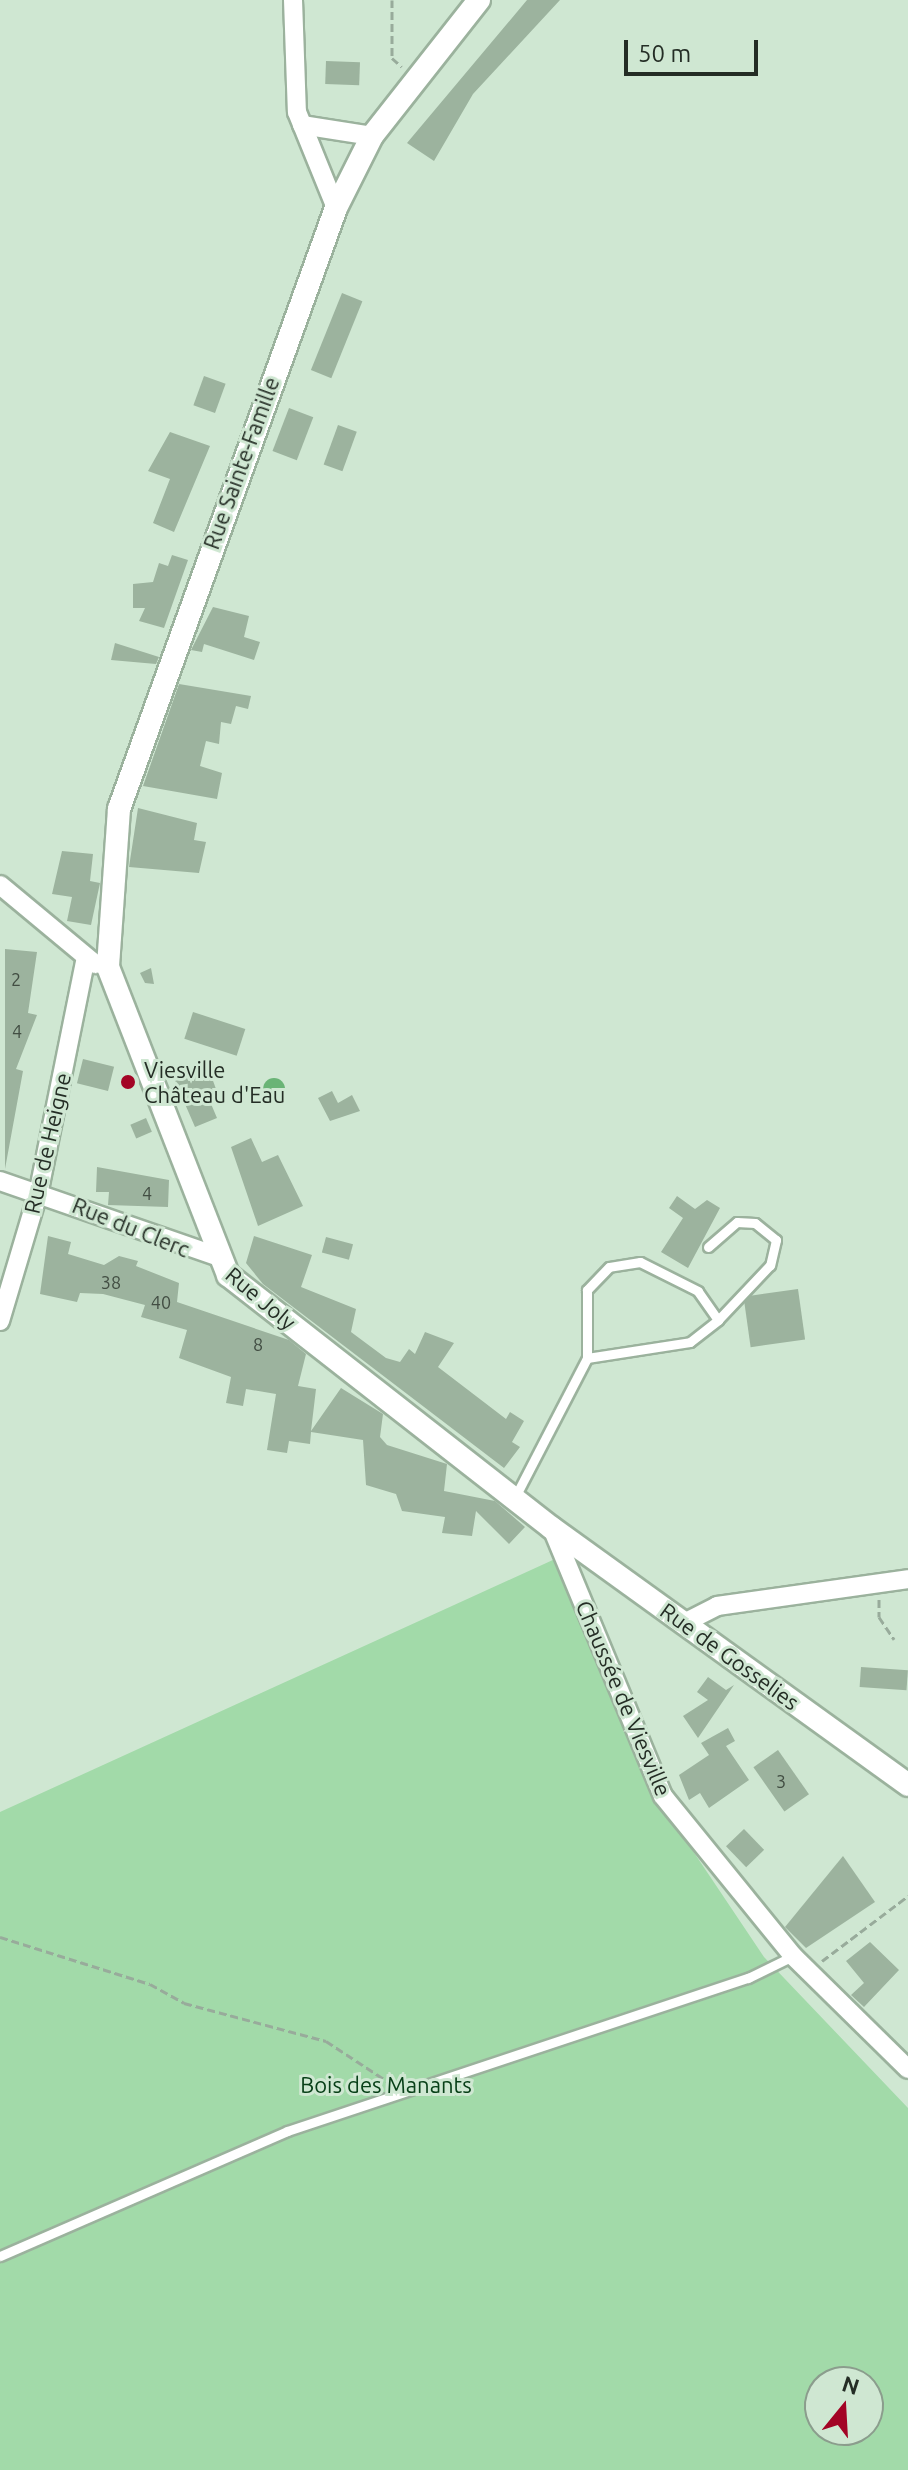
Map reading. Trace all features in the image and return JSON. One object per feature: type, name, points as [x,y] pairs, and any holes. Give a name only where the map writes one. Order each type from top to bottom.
[{"type":"street","points":[[293,0],[292,80],[302,125],[336,208]]},
{"type":"street","name":"Rue Sainte-Famille","points":[[108,967],[119,809],[336,208],[372,136],[415,77],[479,0]]},
{"type":"street","points":[[302,125],[372,136]]},
{"type":"street","points":[[0,885],[85,962],[108,967]]},
{"type":"street","name":"Rue de Heigne","points":[[0,1321],[39,1190],[85,962]]},
{"type":"street","name":"Rue Joly","points":[[108,967],[216,1256],[228,1275],[552,1528]]},
{"type":"street","name":"Rue du Clerc","points":[[0,1181],[39,1190],[189,1252],[216,1256]]},
{"type":"street","name":"Rue de Gosselies","points":[[552,1528],[908,1785]]},
{"type":"street","name":"Chaussée de Viesville","points":[[552,1528],[663,1796],[793,1956],[908,2069]]},
{"type":"street","points":[[684,1623],[717,1606],[908,1579]]},
{"type":"lane","points":[[587,1358],[690,1342],[718,1320],[770,1265],[776,1240],[755,1223],[737,1222],[708,1247]]},
{"type":"lane","points":[[515,1499],[587,1358],[587,1290],[609,1267],[640,1262],[698,1291],[718,1320]]},
{"type":"lane","points":[[0,2256],[287,2131],[793,1956]]},
{"type":"path","points":[[392,0],[392,58],[415,77]]},
{"type":"path","points":[[878,1583],[879,1617],[894,1639]]},
{"type":"path","points":[[809,1972],[908,1896]]},
{"type":"path","points":[[0,1937],[150,1984],[184,2003],[326,2041],[405,2092]]},
{"type":"green space","name":"Bois des Manants","points":[[555,1559],[652,1790],[764,1957],[908,2108],[908,2470],[0,2470],[0,1812]]},
{"type":"shaded area","points":[[274,1078],[282,1081],[285,1089],[282,1097],[274,1100],[266,1097],[263,1089],[266,1081]]},
{"type":"building","points":[[527,0],[560,0],[473,94],[434,161],[407,143]]},
{"type":"building","points":[[326,61],[360,62],[359,85],[325,84]]},
{"type":"building","points":[[342,293],[362,301],[331,378],[311,370]]},
{"type":"building","points":[[204,376],[226,384],[215,413],[193,405]]},
{"type":"building","points":[[289,408],[313,417],[297,460],[273,451]]},
{"type":"building","points":[[338,425],[357,432],[342,471],[324,464]]},
{"type":"building","points":[[170,432],[210,446],[174,532],[153,523],[170,479],[148,471]]},
{"type":"building","points":[[172,555],[188,560],[164,628],[139,621],[145,608],[133,608],[133,584],[153,582],[159,563],[168,566]]},
{"type":"building","points":[[213,607],[249,616],[244,637],[260,642],[254,660],[204,644],[202,652],[191,650]]},
{"type":"building","points":[[115,643],[159,657],[156,664],[111,660]]},
{"type":"building","points":[[179,684],[251,696],[248,709],[236,706],[231,724],[221,722],[219,744],[206,741],[200,766],[222,773],[217,799],[143,786]]},
{"type":"building","points":[[138,808],[197,823],[194,840],[206,842],[199,873],[129,867]]},
{"type":"building","points":[[62,851],[93,854],[90,881],[100,883],[91,925],[67,921],[72,897],[52,894]]},
{"type":"building","points":[[5,949],[37,952],[28,1013],[37,1015],[16,1069],[23,1071],[5,1169]]},
{"type":"building","points":[[151,968],[154,984],[145,983],[140,973]]},
{"type":"building","points":[[193,1012],[245,1029],[237,1056],[184,1039]]},
{"type":"building","points":[[83,1059],[114,1067],[108,1091],[77,1083]]},
{"type":"building","points":[[208,1067],[216,1089],[206,1092],[217,1118],[195,1127],[175,1081]]},
{"type":"building","points":[[332,1091],[338,1103],[352,1095],[360,1111],[330,1121],[318,1098]]},
{"type":"building","points":[[146,1118],[152,1132],[136,1138],[130,1125]]},
{"type":"building","points":[[251,1138],[262,1162],[278,1155],[303,1206],[258,1226],[231,1147]]},
{"type":"building","points":[[97,1167],[169,1180],[168,1207],[108,1205],[109,1192],[96,1192]]},
{"type":"building","points":[[677,1196],[695,1209],[707,1200],[720,1208],[688,1268],[661,1252],[683,1218],[669,1208]]},
{"type":"building","points":[[48,1236],[71,1242],[68,1254],[104,1265],[119,1256],[138,1261],[136,1266],[179,1283],[177,1302],[289,1340],[306,1354],[298,1386],[316,1389],[311,1431],[341,1388],[383,1414],[380,1437],[387,1445],[447,1464],[444,1491],[495,1501],[525,1527],[509,1544],[476,1511],[472,1536],[442,1533],[445,1517],[402,1511],[396,1494],[366,1485],[363,1440],[311,1432],[310,1444],[289,1441],[287,1453],[267,1450],[276,1394],[246,1389],[243,1406],[226,1403],[231,1377],[179,1358],[187,1330],[141,1317],[145,1305],[103,1294],[80,1293],[77,1302],[40,1294]]},
{"type":"building","points":[[254,1236],[312,1255],[301,1287],[356,1309],[351,1332],[386,1358],[400,1362],[409,1349],[415,1354],[425,1332],[454,1343],[438,1367],[506,1419],[510,1412],[524,1421],[512,1442],[520,1447],[504,1468],[263,1284],[246,1263]]},
{"type":"building","points":[[326,1237],[353,1244],[349,1260],[322,1252]]},
{"type":"building","points":[[798,1289],[805,1340],[751,1347],[744,1297]]},
{"type":"building","points":[[861,1667],[908,1670],[906,1690],[860,1687]]},
{"type":"building","points":[[708,1677],[726,1690],[734,1685],[698,1738],[683,1716],[708,1700],[697,1692]]},
{"type":"building","points":[[728,1728],[735,1741],[726,1746],[749,1780],[709,1808],[700,1793],[689,1800],[679,1775],[709,1755],[701,1743]]},
{"type":"building","points":[[778,1750],[809,1794],[784,1811],[753,1767]]},
{"type":"building","points":[[744,1829],[764,1850],[746,1867],[726,1846]]},
{"type":"building","points":[[843,1856],[875,1902],[806,1948],[785,1927]]},
{"type":"building","points":[[870,1942],[899,1970],[864,2007],[851,1995],[864,1983],[846,1961]]},
{"type":"place","name":"Viesville Château d'Eau","points":[[128,1082]]}]
